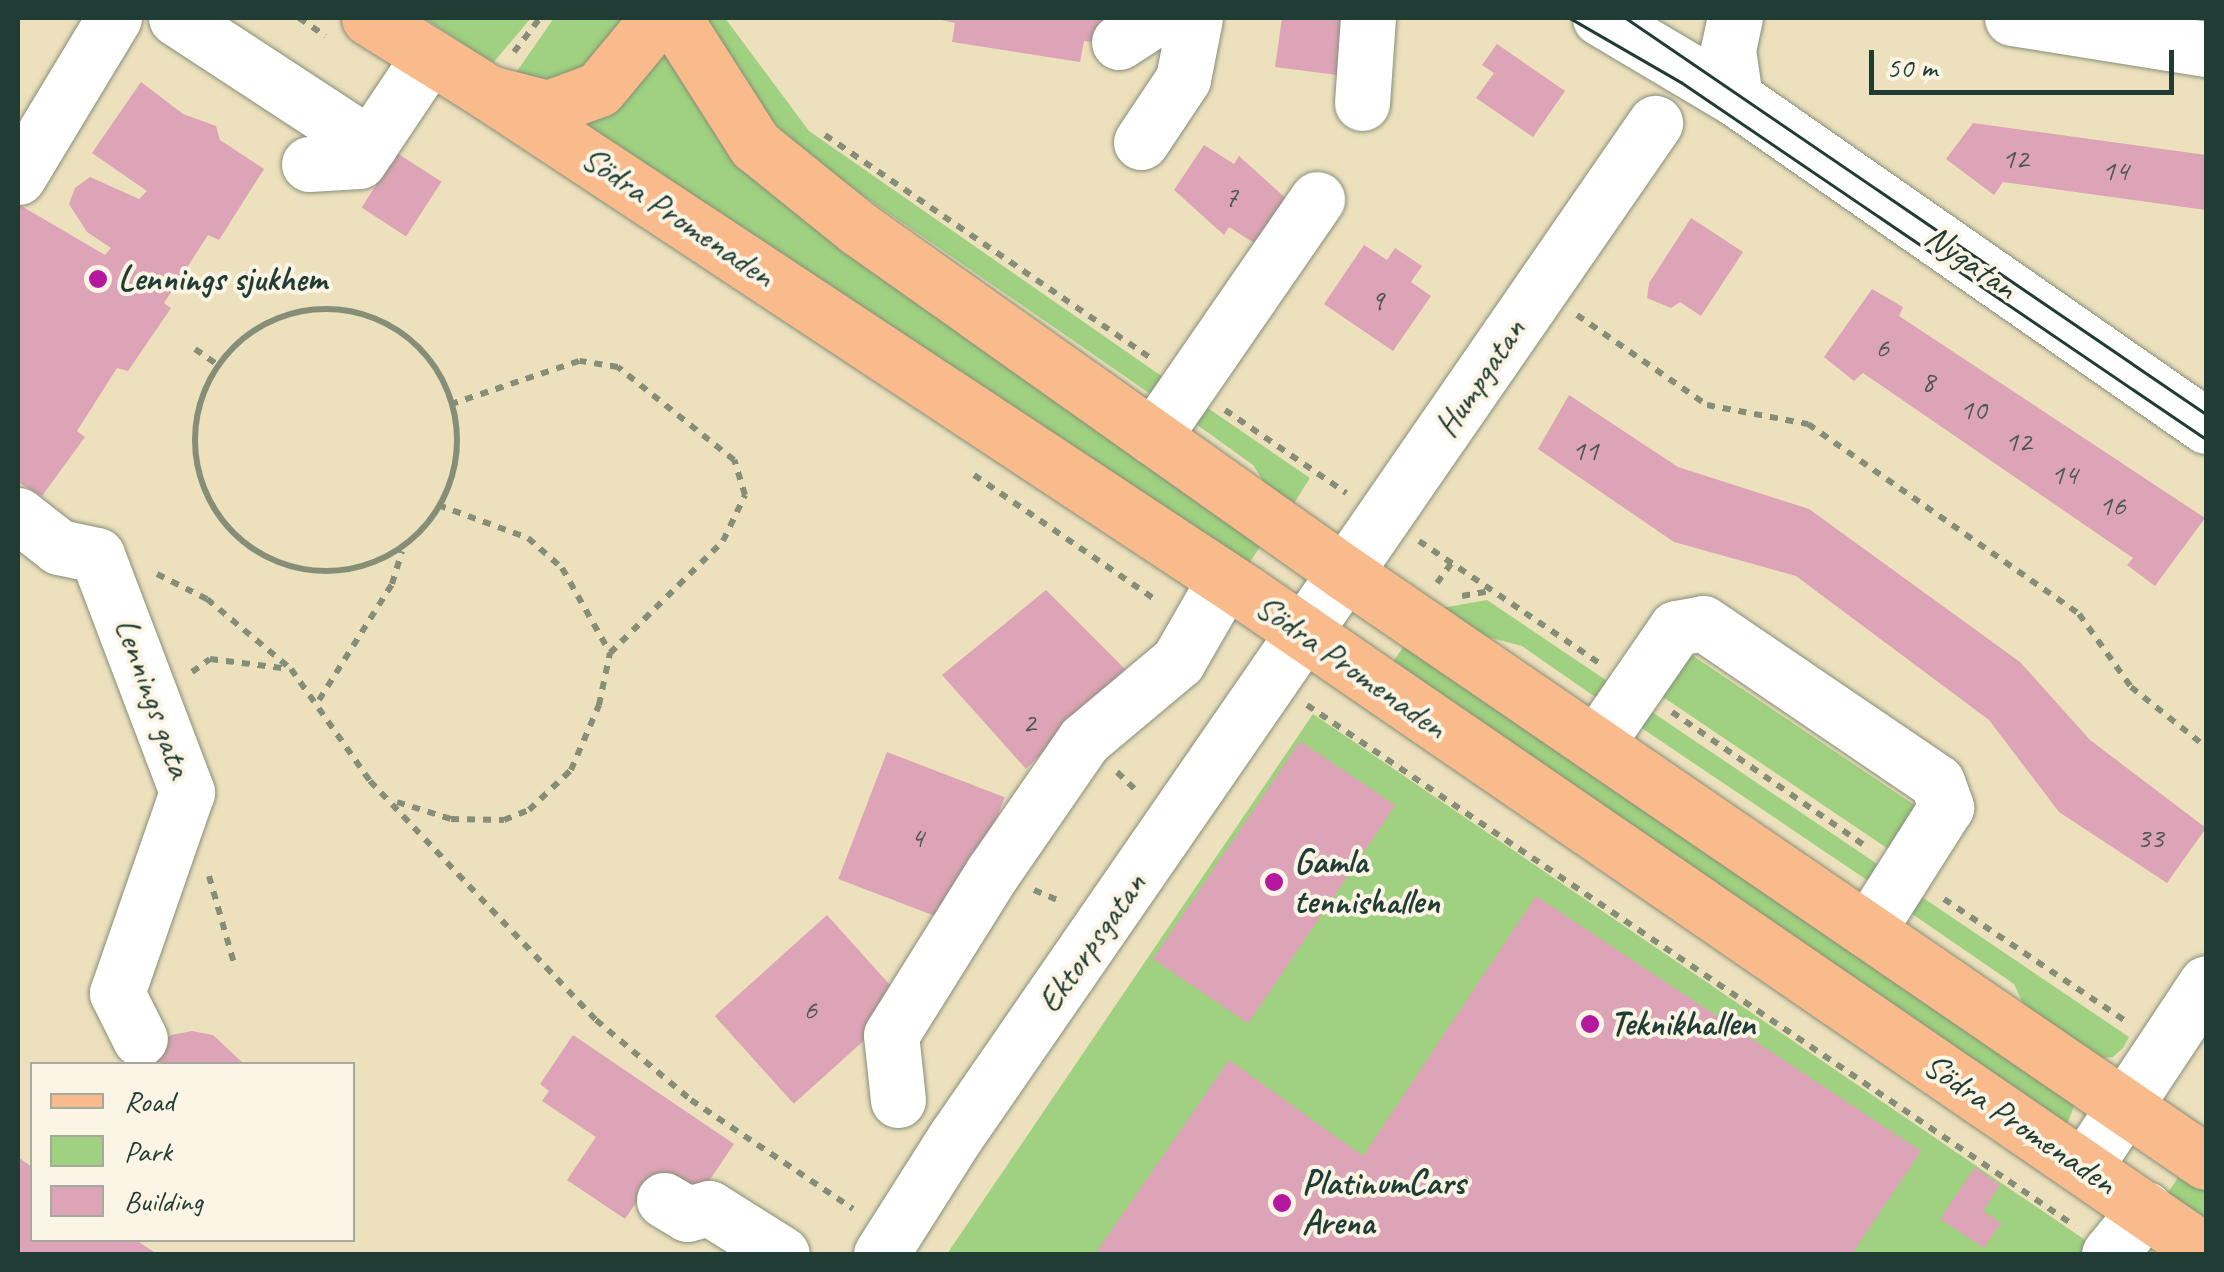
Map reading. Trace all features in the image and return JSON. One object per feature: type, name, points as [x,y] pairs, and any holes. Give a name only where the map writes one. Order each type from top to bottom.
[{"type":"main road","points":[[369,18],[489,93],[527,107],[577,100],[612,76],[658,18]]},
{"type":"main road","name":"Södra Promenaden","points":[[674,18],[756,145],[802,186],[1346,573],[2206,1162]]},
{"type":"main road","name":"Södra Promenaden","points":[[489,93],[1304,632],[1725,927],[2206,1252]]},
{"type":"street","points":[[18,178],[114,18]]},
{"type":"street","points":[[176,18],[370,145]]},
{"type":"street","points":[[1141,142],[1183,79],[1194,18]]},
{"type":"street","points":[[1362,103],[1368,18]]},
{"type":"street","name":"Nygatan","points":[[1600,18],[1735,98],[2206,426]]},
{"type":"street","points":[[1735,18],[1728,50],[1735,98]]},
{"type":"street","points":[[2012,18],[2206,49]]},
{"type":"street","points":[[309,164],[359,161],[428,58]]},
{"type":"street","name":"Humpgatan","points":[[1304,632],[1655,124]]},
{"type":"street","points":[[1152,438],[1317,199]]},
{"type":"street","points":[[18,514],[58,547],[96,555]]},
{"type":"street","name":"Lennings gata","points":[[96,555],[187,792],[116,993],[140,1040]]},
{"type":"street","points":[[898,1100],[892,1035],[993,872],[1084,740],[1178,660],[1224,581]]},
{"type":"street","points":[[1596,744],[1676,628],[1704,623],[1906,760],[1937,782],[1946,808],[1868,930]]},
{"type":"street","name":"Ektorpsgatan","points":[[887,1245],[1304,632]]},
{"type":"street","points":[[2084,1166],[2206,983]]},
{"type":"street","points":[[664,1200],[687,1214],[709,1208],[782,1254]]},
{"type":"street","points":[[2109,1254],[2146,1209]]},
{"type":"path","points":[[810,126],[2164,1046]]},
{"type":"path","points":[[1540,290],[1707,404],[1808,424],[2079,614],[2131,687],[2206,747]]},
{"type":"path","points":[[318,700],[392,584],[402,550],[438,505],[453,463],[457,428],[450,404],[419,346],[391,325],[347,310],[308,309],[257,327],[218,366],[200,398],[193,443],[204,491],[225,525],[259,554],[300,570],[336,571],[402,550]]},
{"type":"path","points":[[194,349],[218,366]]},
{"type":"path","points":[[396,802],[451,818],[504,820],[529,810],[571,770],[599,704],[610,653],[723,541],[746,495],[734,460],[618,367],[580,361],[450,404]]},
{"type":"path","points":[[438,505],[528,538],[562,568],[610,653]]},
{"type":"path","points":[[96,555],[108,551],[207,599],[290,669],[318,700],[370,780],[396,802],[406,821],[596,1020],[691,1100],[887,1245]]},
{"type":"path","points":[[168,742],[177,683],[210,659],[290,669]]},
{"type":"path","points":[[1084,740],[1174,827]]},
{"type":"path","points":[[993,872],[1106,922]]},
{"type":"path","points":[[213,892],[234,963]]},
{"type":"green space","points":[[424,18],[531,18],[493,63]]},
{"type":"green space","points":[[554,18],[624,18],[601,61],[544,86],[513,77]]},
{"type":"green space","points":[[707,18],[725,18],[809,131],[1173,384],[1162,402],[806,156],[764,113]]},
{"type":"green space","points":[[663,46],[711,128],[760,185],[846,254],[1265,539],[1238,580],[581,123],[626,100]]},
{"type":"green space","points":[[1193,398],[1310,478],[1286,516],[1253,465],[1182,414]]},
{"type":"green space","points":[[1487,600],[1622,691],[1611,708],[1522,646],[1461,630],[1442,608]]},
{"type":"green space","points":[[1412,635],[2080,1090],[2068,1122],[2049,1129],[1384,674]]},
{"type":"green space","points":[[1689,653],[1919,808],[1891,851],[1660,695]]},
{"type":"green space","points":[[1646,708],[1891,873],[1880,889],[1635,724]]},
{"type":"green space","points":[[1313,714],[2091,1244],[2084,1254],[947,1254]]},
{"type":"green space","points":[[1916,893],[2129,1037],[2123,1048],[2113,1057],[2094,1059],[2030,1018],[2014,984],[1905,909]]},
{"type":"green space","points":[[2186,1165],[2206,1179],[2206,1236],[2162,1202]]},
{"type":"building","points":[[933,18],[1108,18],[1104,44],[1084,41],[1080,62],[952,42],[955,23]]},
{"type":"building","points":[[1282,18],[1347,18],[1345,76],[1275,67]]},
{"type":"building","points":[[1497,44],[1565,91],[1533,137],[1476,98],[1494,73],[1482,65]]},
{"type":"building","name":"Lennings sjukhem","points":[[141,82],[183,114],[216,126],[220,140],[264,169],[219,240],[208,235],[164,303],[171,308],[128,371],[117,368],[77,431],[85,437],[42,496],[18,482],[18,204],[105,255],[111,248],[87,232],[69,204],[75,188],[90,177],[139,199],[147,191],[92,153]]},
{"type":"building","points":[[1973,123],[2206,155],[2206,210],[2003,182],[1994,195],[1946,159]]},
{"type":"building","points":[[1204,145],[1234,164],[1239,156],[1289,201],[1259,246],[1229,227],[1224,235],[1174,190]]},
{"type":"building","points":[[397,153],[441,182],[406,236],[362,208]]},
{"type":"building","points":[[1691,218],[1743,252],[1701,316],[1680,302],[1671,308],[1647,298],[1649,283]]},
{"type":"building","points":[[1364,245],[1387,260],[1395,248],[1422,266],[1411,282],[1431,296],[1393,351],[1324,304]]},
{"type":"building","points":[[1872,289],[1903,307],[1899,316],[2205,518],[2155,586],[2127,565],[2133,558],[1863,373],[1854,381],[1824,357]]},
{"type":"building","points":[[1569,395],[1678,467],[1809,509],[2020,662],[2090,740],[2206,828],[2167,883],[2059,812],[1989,720],[1796,576],[1674,542],[1538,449]]},
{"type":"building","points":[[1046,590],[1126,670],[1026,769],[942,675]]},
{"type":"building","name":"Gamla tennishallen","points":[[1300,741],[1395,805],[1248,1023],[1153,959]]},
{"type":"building","points":[[887,752],[1005,797],[956,924],[838,879]]},
{"type":"building","name":"Teknikhallen","points":[[1536,896],[1921,1151],[1852,1254],[1095,1254],[1229,1060],[1363,1156]]},
{"type":"building","points":[[827,915],[906,1003],[794,1104],[715,1016]]},
{"type":"building","points":[[192,1031],[213,1035],[242,1062],[141,1062],[171,1035]]},
{"type":"building","points":[[573,1035],[734,1144],[694,1203],[654,1176],[625,1219],[567,1180],[596,1137],[542,1101],[549,1091],[540,1084]]},
{"type":"building","points":[[18,1157],[30,1166],[30,1242],[139,1242],[157,1254],[18,1254]]},
{"type":"building","points":[[1975,1167],[2000,1185],[1983,1211],[2001,1223],[1984,1248],[1940,1219]]},
{"type":"tram line","points":[[1570,18],[1681,82],[2206,439]]},
{"type":"tram line","points":[[1626,18],[2206,414]]},
{"type":"place","name":"Lennings sjukhem","points":[[98,279]]},
{"type":"place","name":"Gamla tennishallen","points":[[1274,882]]},
{"type":"place","name":"Teknikhallen","points":[[1590,1024]]},
{"type":"place","name":"PlatinumCars Arena","points":[[1282,1203]]}]
